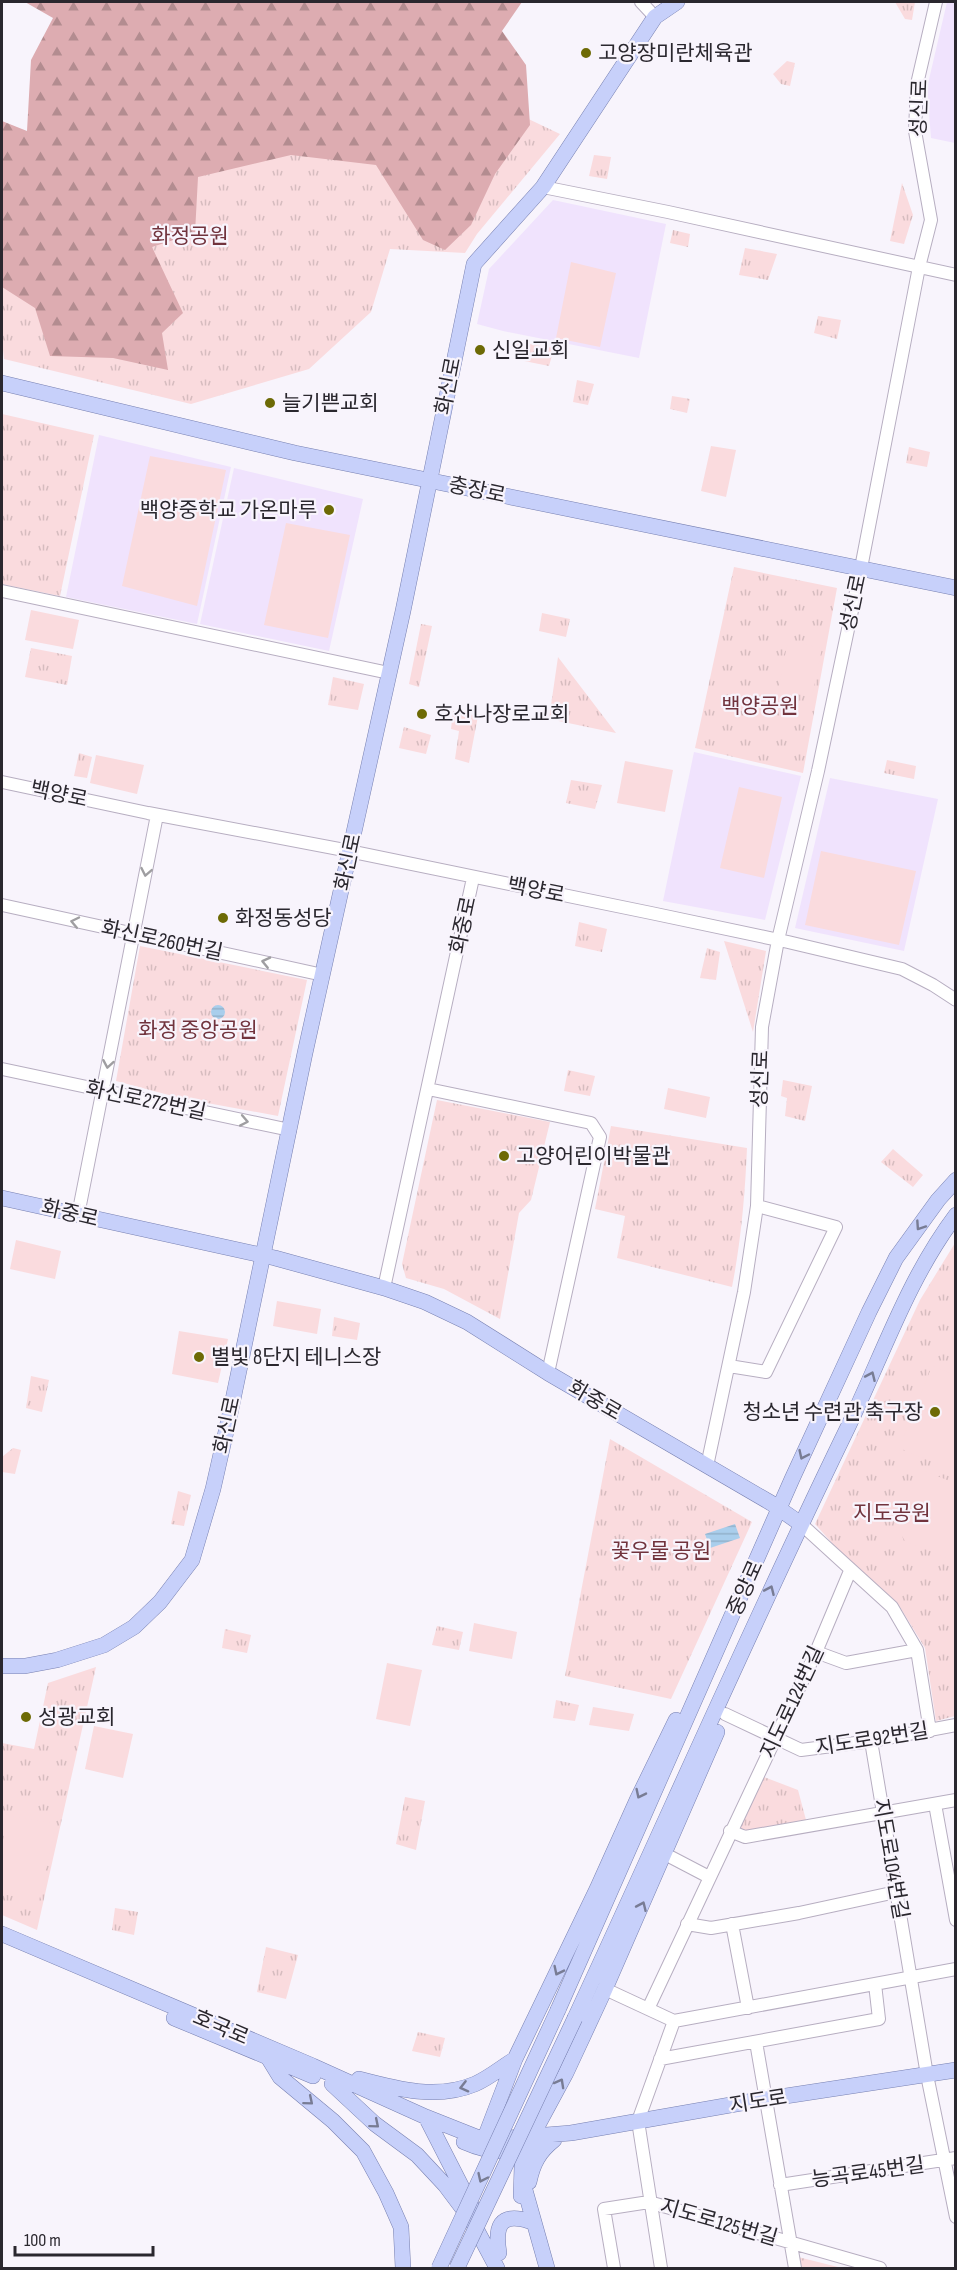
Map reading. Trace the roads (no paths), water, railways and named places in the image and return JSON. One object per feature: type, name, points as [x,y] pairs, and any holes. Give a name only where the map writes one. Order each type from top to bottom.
[{"type":"main road","name":"화신로","points":[[2,1666],[25,1666],[57,1660],[104,1645],[134,1626],[160,1602],[192,1560],[213,1489],[389,673],[474,264],[543,187],[655,16],[677,2]]},
{"type":"main road","name":"충장로","points":[[2,382],[295,453],[956,588]]},
{"type":"main road","name":"중앙로","points":[[440,2268],[558,2010],[797,1468],[896,1258],[938,1200],[956,1180]]},
{"type":"main road","name":"화중로","points":[[2,1198],[263,1256],[384,1288],[426,1302],[467,1322],[801,1524]]},
{"type":"main road","name":"중앙로","points":[[457,2268],[575,2018],[909,1292],[931,1250],[956,1215]]},
{"type":"main road","points":[[484,2145],[515,2059],[647,1779],[734,1611]]},
{"type":"main road","points":[[541,2268],[529,2221],[525,2192],[529,2143],[566,2073],[665,1854],[725,1714],[746,1644]]},
{"type":"main road","name":"호국로","points":[[2,1934],[313,2066],[429,2123]]},
{"type":"main road","name":"호국로","points":[[2,1943],[269,2060],[429,2123]]},
{"type":"main road","points":[[313,2066],[396,2089],[438,2093],[475,2084],[515,2059]]},
{"type":"main road","points":[[269,2060],[280,2077],[333,2121],[363,2151],[401,2227],[403,2268]]},
{"type":"main road","name":"지도로","points":[[429,2123],[484,2145],[529,2143],[561,2134],[765,2099],[956,2070]]},
{"type":"main road","name":"호국로","points":[[332,2084],[375,2124],[417,2155],[445,2185],[472,2221],[497,2268]]},
{"type":"main road","points":[[429,2123],[476,2216],[500,2253],[506,2268]]},
{"type":"main road","points":[[525,2192],[533,2164],[543,2149],[561,2134]]},
{"type":"main road","name":"지도로","points":[[500,2151],[519,2151],[529,2143]]},
{"type":"main road","points":[[484,2145],[500,2151],[517,2166],[547,2268]]},
{"type":"main road","points":[[484,2145],[510,2170],[525,2192]]},
{"type":"main road","points":[[500,2253],[497,2237],[502,2221],[510,2217],[529,2221]]},
{"type":"street","points":[[640,2],[655,16]]},
{"type":"street","name":"성신로","points":[[707,1466],[729,1366],[757,1206],[762,1027],[778,940],[820,761],[861,568],[919,267],[931,220],[915,131],[917,96],[936,2]]},
{"type":"street","points":[[543,187],[956,275]]},
{"type":"street","points":[[2,591],[389,673]]},
{"type":"street","name":"백양로","points":[[2,782],[157,815],[350,851],[778,940],[902,969],[956,1000]]},
{"type":"street","points":[[78,1215],[157,815]]},
{"type":"street","name":"화중로","points":[[384,1288],[473,878]]},
{"type":"street","name":"화신로260번길","points":[[2,905],[323,975]]},
{"type":"street","name":"화신로272번길","points":[[2,1069],[290,1130]]},
{"type":"street","points":[[428,1089],[591,1123],[600,1137],[548,1373]]},
{"type":"street","points":[[729,1366],[766,1372],[836,1227],[757,1206]]},
{"type":"street","points":[[801,1524],[892,1607],[917,1650],[930,1731]]},
{"type":"street","name":"지도로124번길","points":[[648,2009],[816,1652],[850,1571]]},
{"type":"street","points":[[816,1652],[846,1663],[917,1650]]},
{"type":"street","name":"지도로92번길","points":[[725,1714],[801,1750],[871,1741],[956,1725]]},
{"type":"street","name":"지도로104번길","points":[[871,1741],[927,2075],[950,2159],[956,2217]]},
{"type":"street","points":[[730,1831],[745,1837],[956,1800]]},
{"type":"street","points":[[935,1804],[956,1920]]},
{"type":"street","points":[[665,1854],[709,1877]]},
{"type":"street","points":[[687,1924],[711,1928],[799,1913],[896,1892]]},
{"type":"street","points":[[732,1924],[748,2008]]},
{"type":"street","points":[[605,1989],[675,2021],[956,1969]]},
{"type":"street","points":[[660,2060],[879,2019],[875,1984]]},
{"type":"street","points":[[638,2121],[675,2021]]},
{"type":"street","points":[[756,2042],[795,2268]]},
{"type":"street","name":"지도로125번길","points":[[638,2121],[661,2268]]},
{"type":"street","name":"능곡로45번길","points":[[780,2184],[950,2159]]},
{"type":"street","points":[[614,2268],[604,2209],[649,2202]]},
{"type":"street","name":"지도로125번길","points":[[649,2202],[880,2268]]},
{"type":"water","points":[[215,1005],[221,1005],[225,1012],[221,1019],[215,1019],[211,1015],[211,1009]]},
{"type":"water","points":[[735,1524],[740,1538],[710,1548],[705,1534]]},
{"type":"place","name":"고양장미란체육관","points":[[586,53]]},
{"type":"place","name":"신일교회","points":[[480,350]]},
{"type":"place","name":"늘기쁜교회","points":[[270,403]]},
{"type":"place","name":"백양중학교 가온마루","points":[[329,510]]},
{"type":"place","name":"호산나장로교회","points":[[422,714]]},
{"type":"place","name":"화정동성당","points":[[223,918]]},
{"type":"place","name":"고양어린이박물관","points":[[504,1156]]},
{"type":"place","name":"별빛 8단지 테니스장","points":[[199,1357]]},
{"type":"place","name":"청소년 수련관 축구장","points":[[935,1412]]},
{"type":"place","name":"성광교회","points":[[26,1717]]},
{"type":"park label","name":"화정공원","points":[[190,236]]},
{"type":"park label","name":"백양공원","points":[[760,706]]},
{"type":"park label","name":"화정 중앙공원","points":[[198,1030]]},
{"type":"park label","name":"지도공원","points":[[892,1513]]},
{"type":"park label","name":"꽃우물 공원","points":[[661,1551]]}]
